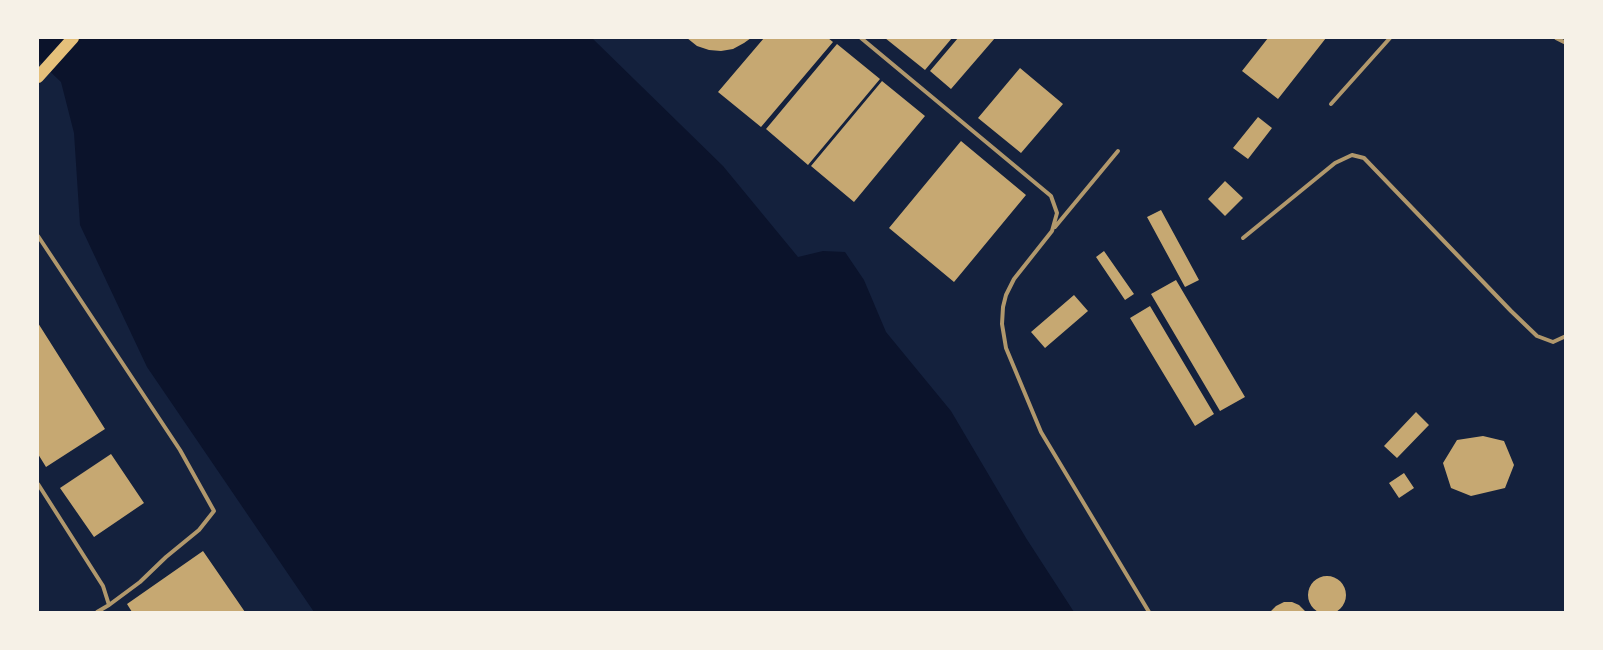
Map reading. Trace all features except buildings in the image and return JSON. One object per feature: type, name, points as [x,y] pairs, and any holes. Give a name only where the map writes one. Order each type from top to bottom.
[{"type":"main road","points":[[40,74],[73,38]]},
{"type":"lane","points":[[861,38],[1051,196],[1056,213],[1052,231]]},
{"type":"lane","points":[[1331,104],[1390,38]]},
{"type":"lane","points":[[1556,38],[1566,43]]},
{"type":"lane","points":[[1118,151],[1014,279],[1006,295],[1002,324],[1006,348],[1041,432],[1149,612]]},
{"type":"lane","points":[[1242,238],[1335,164],[1352,155],[1364,158],[1537,336],[1553,342],[1566,336]]},
{"type":"lane","points":[[38,236],[180,450],[214,511],[199,530],[166,557],[140,582],[97,612]]},
{"type":"lane","points":[[38,484],[103,586],[108,605]]},
{"type":"water","points":[[38,38],[592,38],[723,166],[798,257],[823,251],[845,252],[864,280],[886,332],[951,411],[1026,538],[1074,612],[314,612],[147,367],[80,225],[74,133],[61,82],[38,60]]}]
